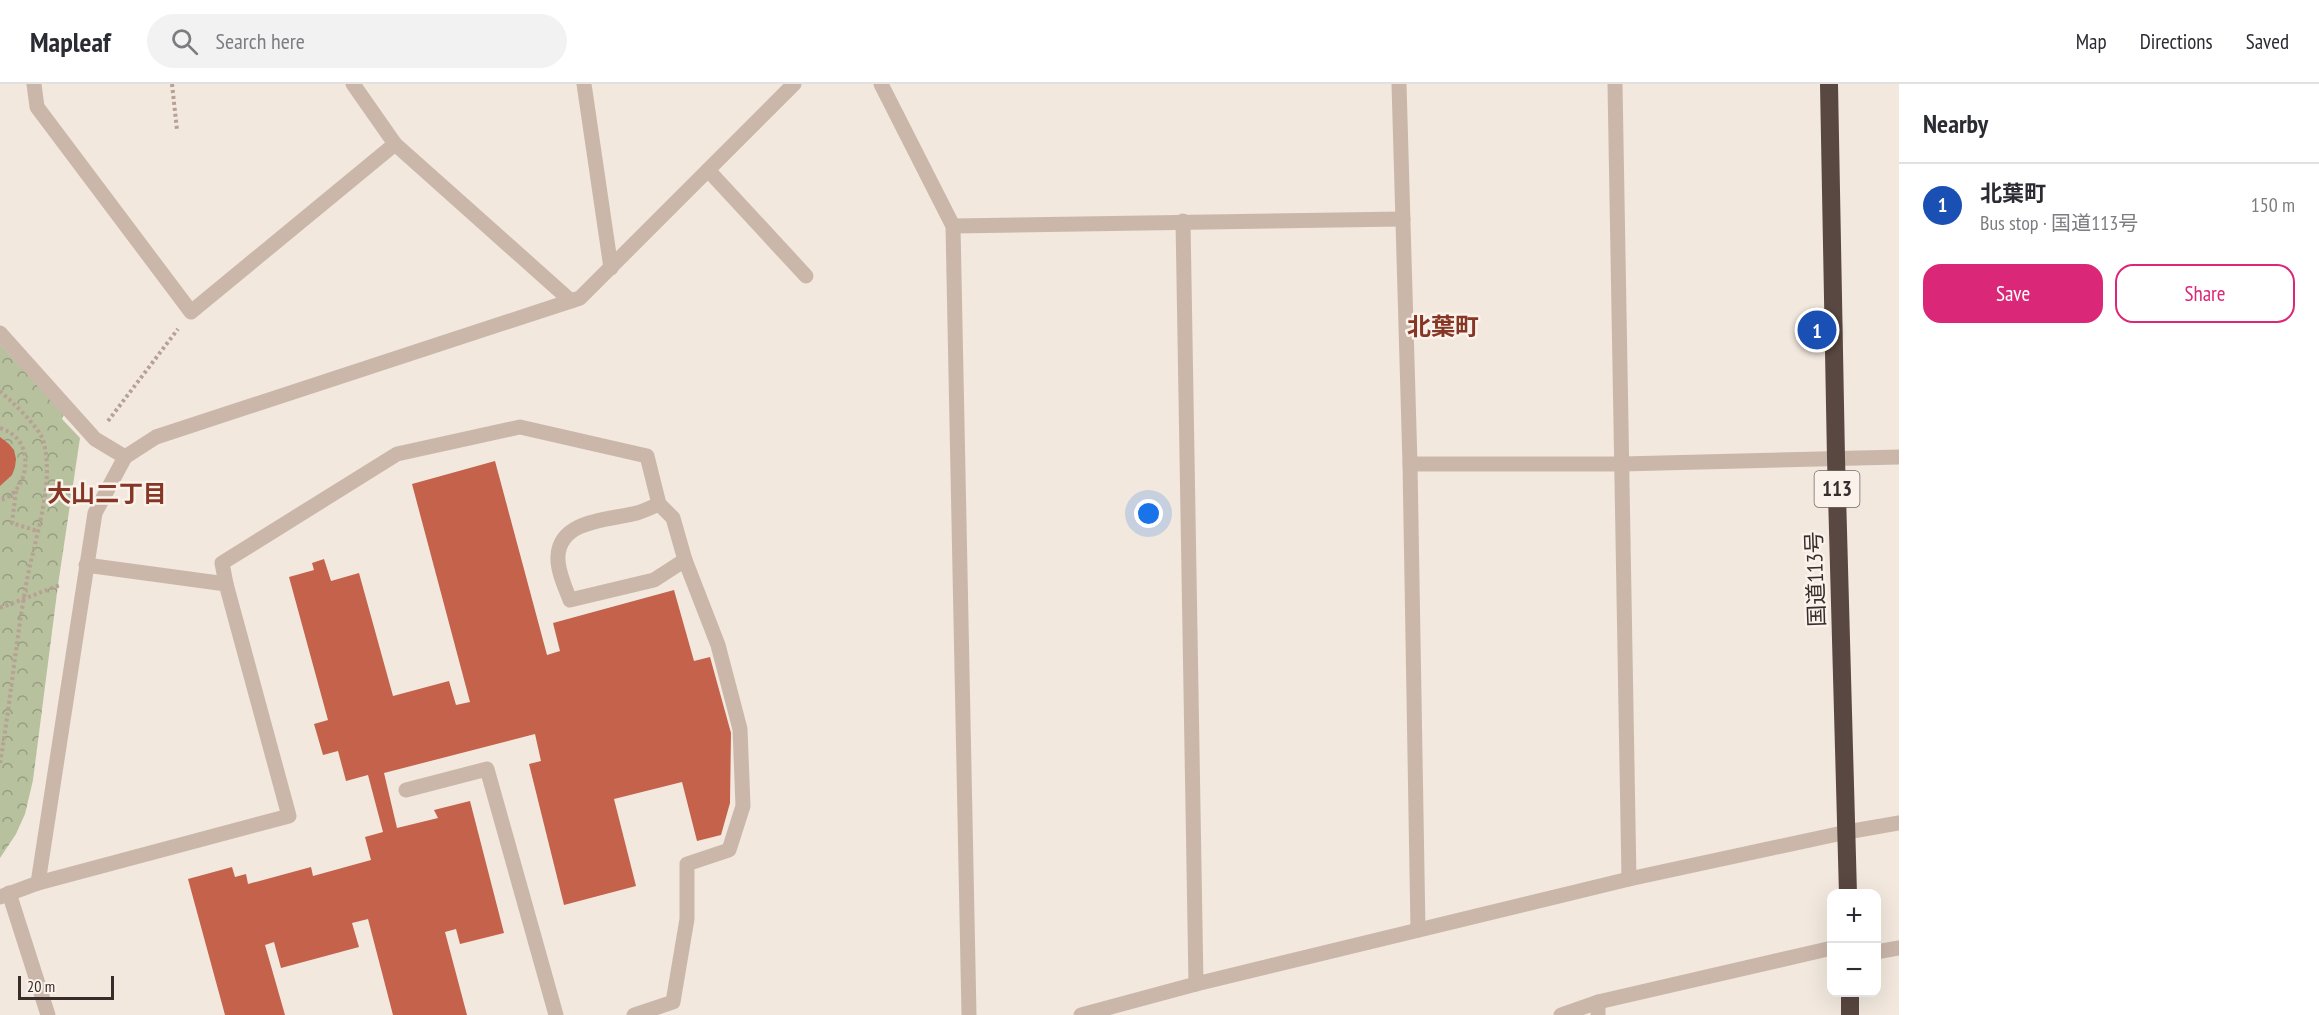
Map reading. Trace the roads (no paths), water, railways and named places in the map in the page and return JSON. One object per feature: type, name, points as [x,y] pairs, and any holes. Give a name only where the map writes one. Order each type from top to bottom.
[{"type":"highway","name":"国道113号","points":[[1829,84],[1848,889]]},
{"type":"highway","points":[[1850,997],[1850,1015]]},
{"type":"street","points":[[34,84],[37,107],[191,312],[395,144]]},
{"type":"street","points":[[353,84],[395,144],[571,301]]},
{"type":"street","points":[[584,84],[610,268]]},
{"type":"street","points":[[38,883],[95,513],[125,457],[156,437],[580,298],[794,84]]},
{"type":"street","points":[[881,84],[953,226],[969,1015]]},
{"type":"street","points":[[1399,84],[1410,464],[1418,930]]},
{"type":"street","points":[[1615,84],[1629,879]]},
{"type":"street","points":[[708,170],[806,276]]},
{"type":"street","points":[[953,226],[1403,219]]},
{"type":"street","points":[[1183,221],[1196,984]]},
{"type":"street","points":[[0,333],[95,439],[125,457]]},
{"type":"street","points":[[48,1015],[5,895],[38,883],[289,816],[222,563],[397,454],[520,427],[647,456],[658,504],[673,518],[685,560],[718,645],[740,729],[743,806],[729,850],[687,864],[687,919],[673,1002],[634,1015]]},
{"type":"street","points":[[1410,464],[1622,464],[1899,457]]},
{"type":"street","points":[[658,504],[637,513],[611,517],[578,527],[562,541],[558,556],[570,600],[654,580],[685,560]]},
{"type":"street","points":[[86,565],[226,584]]},
{"type":"street","points":[[406,790],[487,769],[556,1015]]},
{"type":"street","points":[[1081,1015],[1196,984],[1629,879],[1899,823]]},
{"type":"street","points":[[1881,951],[1899,948]]},
{"type":"street","points":[[1561,1015],[1598,1009],[1827,949]]},
{"type":"place","name":"北葉町","points":[[1817,330]]},
{"type":"district","name":"北葉町","points":[[1443,327]]},
{"type":"district","name":"大山二丁目","points":[[107,494]]}]
